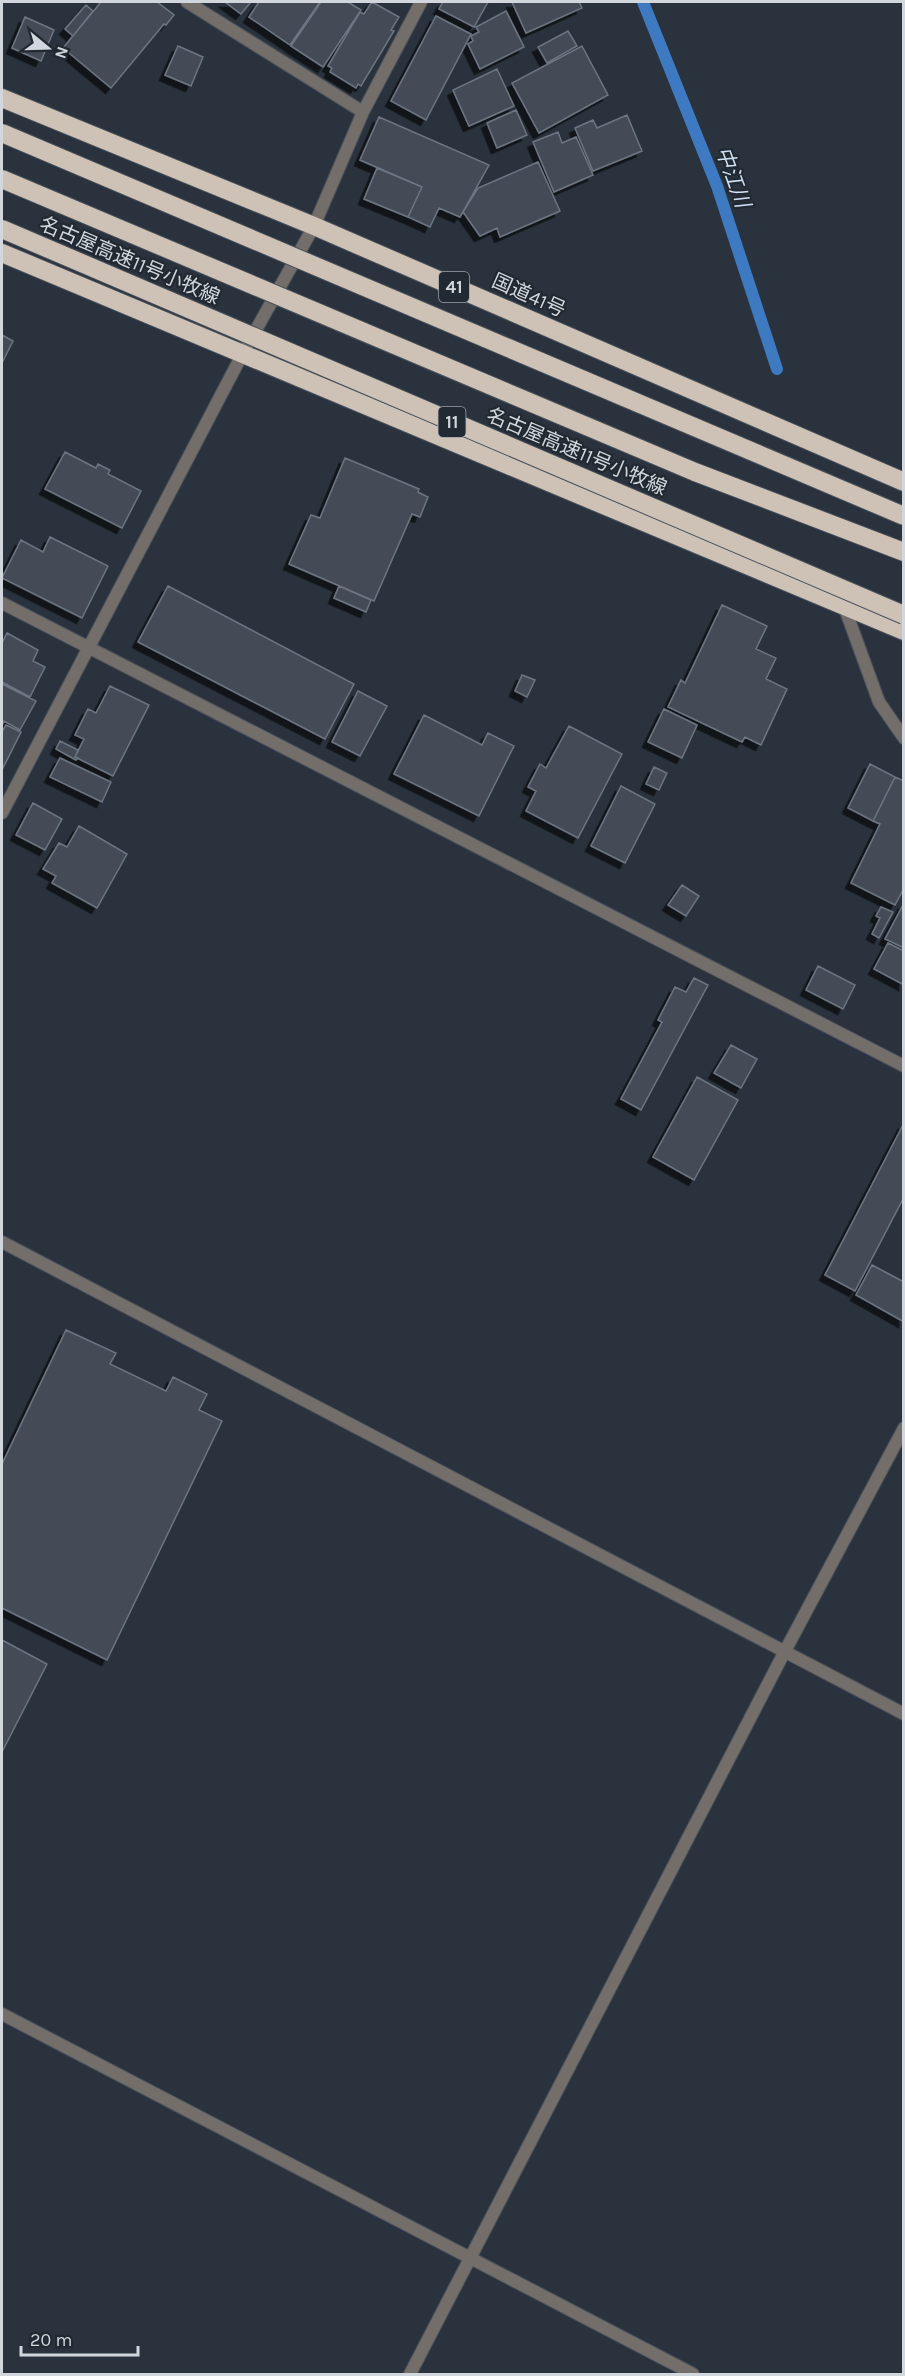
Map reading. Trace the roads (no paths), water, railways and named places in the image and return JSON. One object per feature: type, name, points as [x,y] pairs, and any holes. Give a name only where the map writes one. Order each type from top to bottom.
[{"type":"highway","name":"国道41号","points":[[2,98],[314,226],[903,483]]},
{"type":"highway","points":[[2,133],[903,516]]},
{"type":"highway","points":[[2,179],[695,472],[903,552]]},
{"type":"highway","name":"名古屋高速11号小牧線","points":[[2,229],[903,615]]},
{"type":"highway","points":[[2,253],[903,631]]},
{"type":"street","points":[[187,2],[363,112]]},
{"type":"street","points":[[2,813],[243,353],[314,226],[363,112],[422,2]]},
{"type":"street","points":[[2,603],[903,1066]]},
{"type":"street","points":[[844,606],[879,702],[903,738]]},
{"type":"street","points":[[2,1242],[903,1714]]},
{"type":"street","points":[[410,2374],[784,1651],[903,1428]]},
{"type":"street","points":[[2,2014],[693,2374]]},
{"type":"waterway","name":"中江川","points":[[643,2],[717,186],[777,369]]}]
